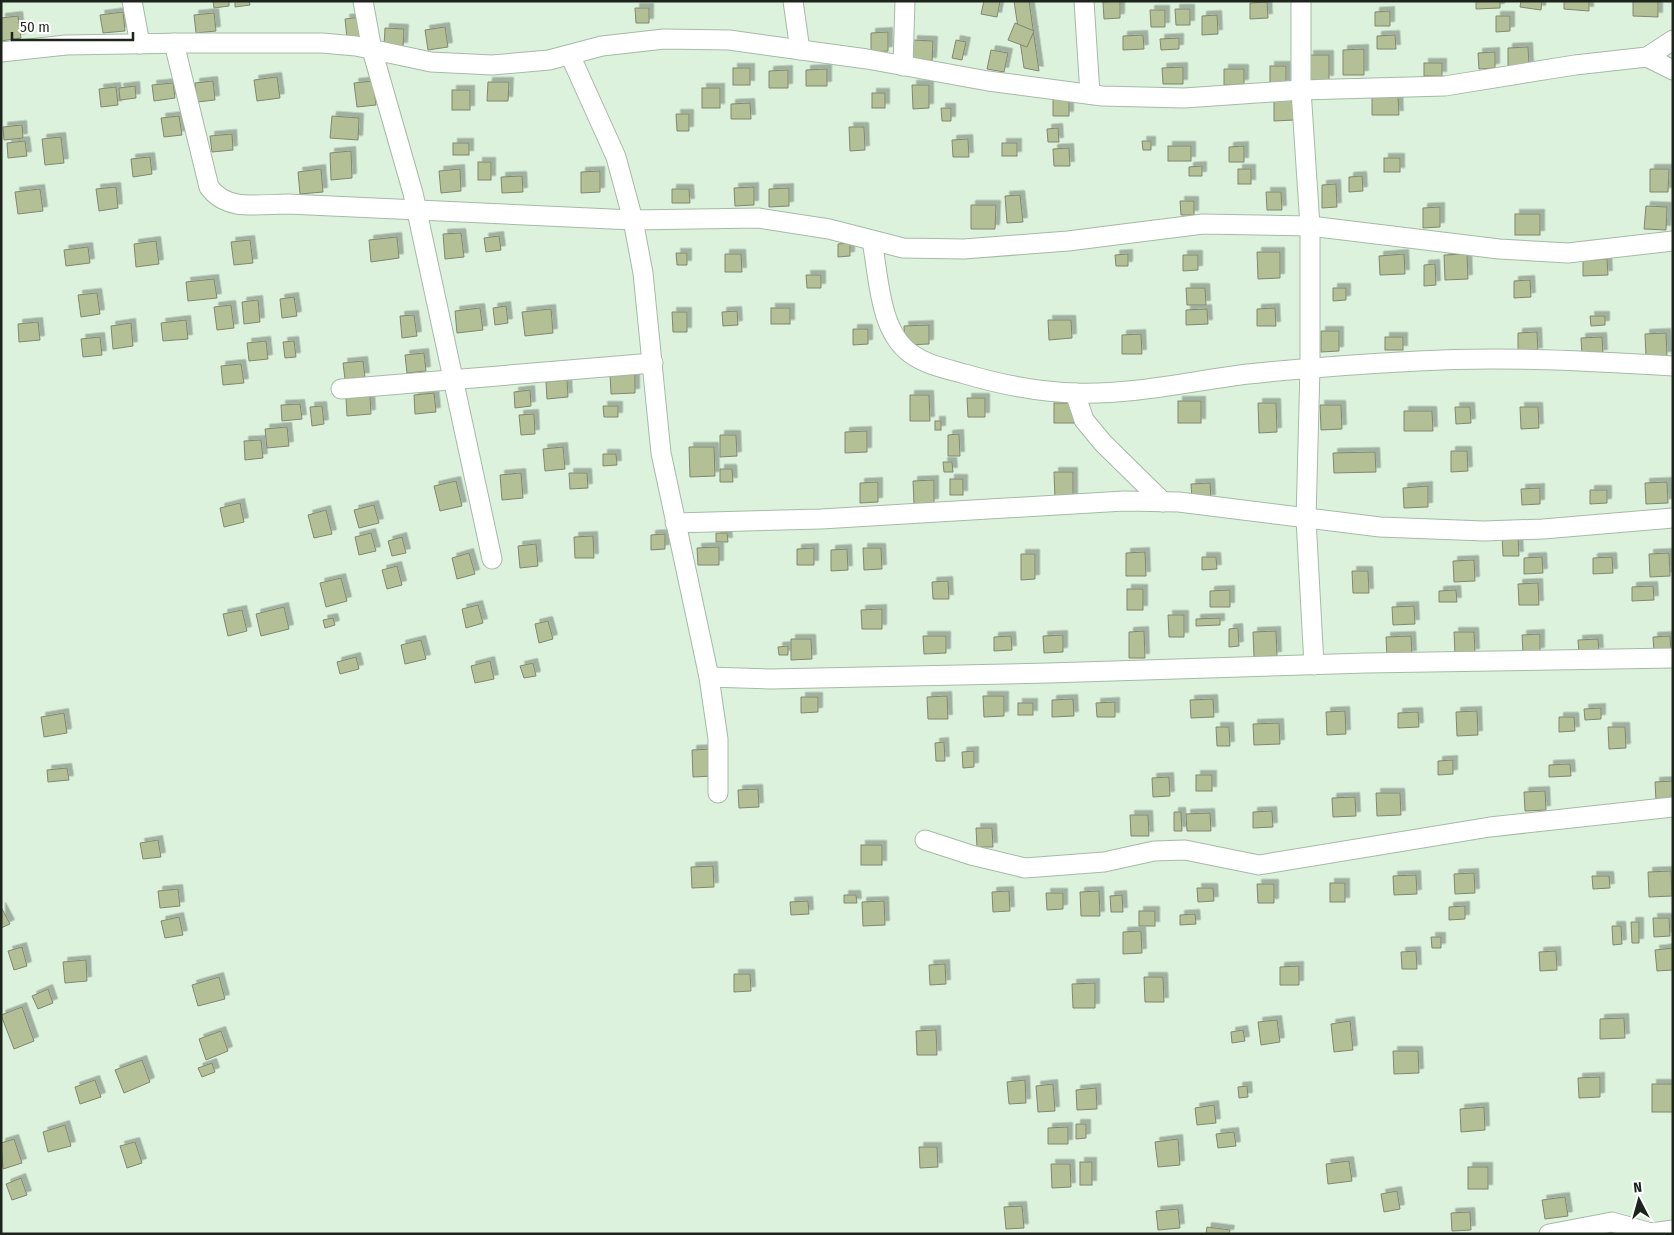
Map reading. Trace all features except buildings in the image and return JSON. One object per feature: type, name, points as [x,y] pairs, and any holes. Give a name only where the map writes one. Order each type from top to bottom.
[{"type":"street","points":[[132,1],[140,44]]},
{"type":"street","points":[[362,1],[372,50],[392,111],[416,210],[492,558]]},
{"type":"street","points":[[794,1],[800,50]]},
{"type":"street","points":[[903,66],[905,1]]},
{"type":"street","points":[[1084,1],[1090,94]]},
{"type":"street","points":[[1301,1],[1301,90],[1310,226],[1310,368],[1306,519],[1314,665]]},
{"type":"street","points":[[1,52],[66,45],[322,43],[372,50],[430,62],[492,65],[549,60],[602,46],[664,39],[730,40],[903,66],[988,82],[1090,94],[1184,98],[1301,90],[1445,86],[1575,65],[1647,57],[1673,40]]},
{"type":"street","points":[[174,43],[209,187],[216,197],[232,205],[288,204],[633,220],[758,218],[829,229],[902,248],[964,249],[1068,241],[1203,224],[1310,226],[1499,249],[1568,253],[1673,241]]},
{"type":"street","points":[[570,55],[616,157],[633,220],[643,273],[661,453],[709,677],[718,739],[718,792]]},
{"type":"street","points":[[1647,57],[1673,70]]},
{"type":"street","points":[[872,241],[886,316],[897,338],[910,353],[932,365],[981,379],[1074,394],[1140,389],[1310,368],[1421,361],[1589,361],[1673,366]]},
{"type":"street","points":[[341,389],[653,363]]},
{"type":"street","points":[[1074,394],[1084,420],[1103,443],[1162,502]]},
{"type":"street","points":[[675,523],[821,519],[1124,501],[1162,502],[1380,527],[1484,531],[1543,530],[1673,518]]},
{"type":"street","points":[[709,677],[771,679],[1673,658]]},
{"type":"street","points":[[925,840],[971,855],[1025,868],[1104,862],[1154,851],[1185,850],[1259,865],[1490,827],[1673,807]]},
{"type":"street","points":[[1549,1234],[1612,1222],[1651,1233],[1673,1230]]}]
